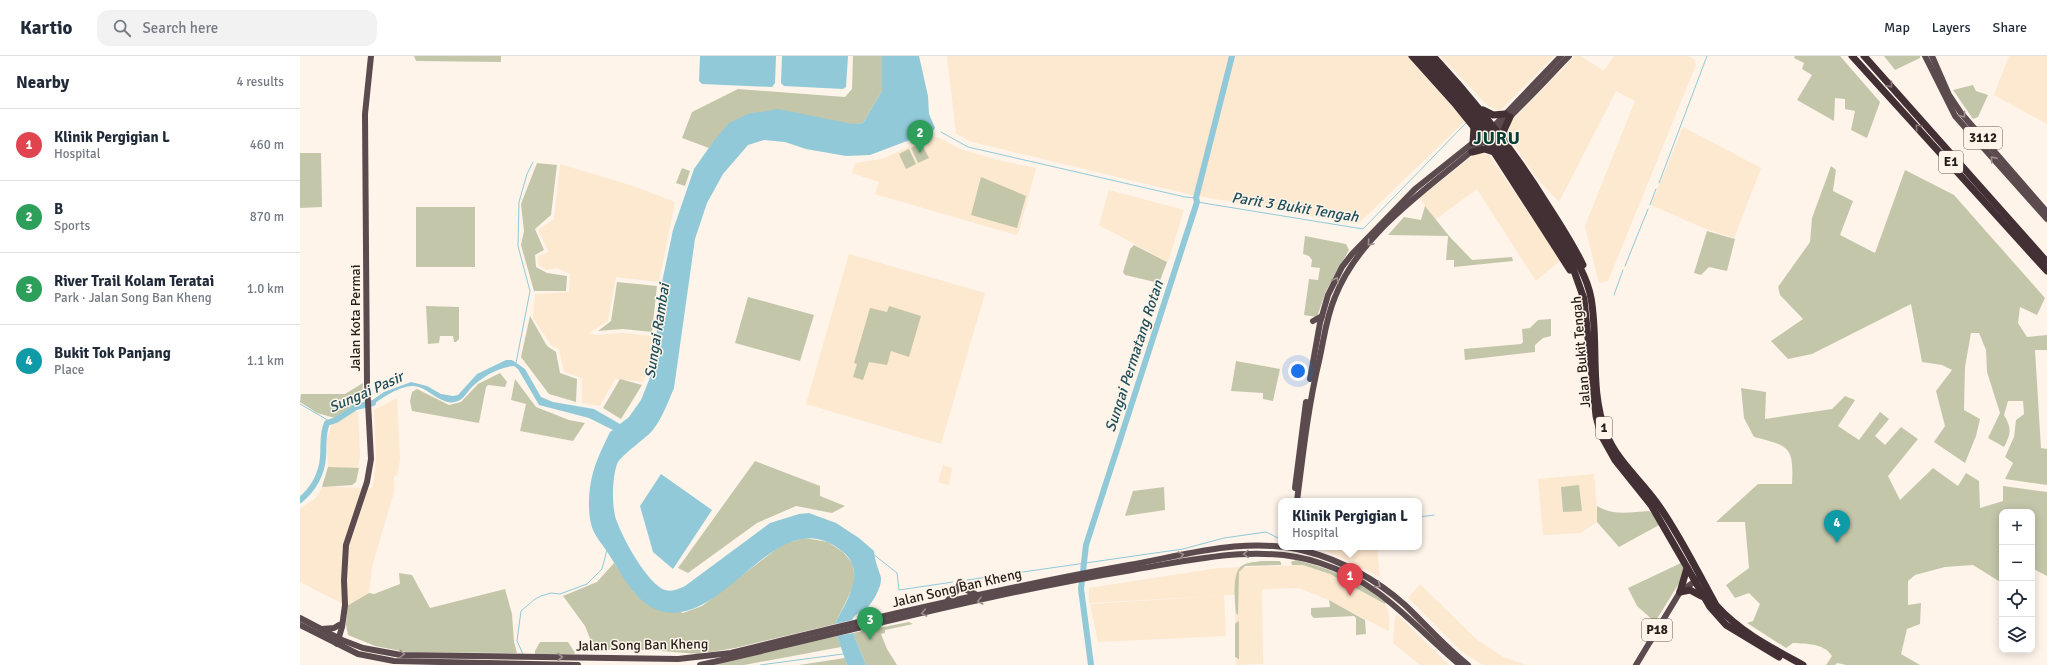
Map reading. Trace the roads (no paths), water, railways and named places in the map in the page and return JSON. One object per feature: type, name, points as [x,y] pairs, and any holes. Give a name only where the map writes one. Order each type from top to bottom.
[{"type":"highway","points":[[1412,56],[1465,116],[1496,155],[1580,288]]},
{"type":"highway","name":"Jalan Bukit Tengah","points":[[1419,56],[1460,101],[1499,152],[1577,263],[1588,288],[1593,310],[1598,395],[1606,433],[1622,463],[1655,502],[1668,521],[1698,579],[1716,605],[1730,620],[1803,665]]},
{"type":"highway","name":"Jalan Bukit Tengah","points":[[1426,56],[1484,122],[1506,151],[1552,227],[1569,259],[1586,309],[1595,409],[1601,435],[1620,468],[1651,505],[1687,568],[1698,579],[1702,596],[1726,625],[1794,665]]},
{"type":"highway","points":[[1434,56],[1479,108],[1510,148],[1578,255],[1587,278],[1588,288]]},
{"type":"highway","name":"E1","points":[[1852,56],[2047,271]]},
{"type":"highway","name":"E1","points":[[1864,56],[2047,262]]},
{"type":"highway","points":[[1465,116],[1470,117],[1474,115],[1479,108]]},
{"type":"highway","points":[[1479,108],[1493,115],[1508,115],[1504,130],[1504,140]]},
{"type":"highway","points":[[1473,144],[1474,127]]},
{"type":"highway","points":[[1496,155],[1499,146],[1504,145],[1510,148]]},
{"type":"highway","points":[[1472,152],[1484,149],[1496,155]]},
{"type":"highway","points":[[1687,568],[1680,592],[1693,590],[1702,596]]},
{"type":"main road","name":"Jalan Kota Permai","points":[[336,640],[345,604],[343,601],[346,545],[367,482],[371,459],[368,410],[364,114],[371,56]]},
{"type":"main road","points":[[1508,115],[1561,56]]},
{"type":"main road","points":[[1293,498],[1302,428],[1322,316],[1328,295],[1342,267],[1352,254],[1415,189],[1495,128],[1569,56]]},
{"type":"main road","name":"3112","points":[[1925,56],[1955,116],[2047,220]]},
{"type":"main road","name":"3112","points":[[1932,56],[1949,95],[1961,113],[2047,212]]},
{"type":"main road","points":[[1297,498],[1312,395],[1324,332],[1335,297],[1344,278],[1360,254],[1419,193],[1472,152],[1483,138]]},
{"type":"main road","points":[[1313,321],[1322,316]]},
{"type":"main road","points":[[1324,332],[1332,326]]},
{"type":"main road","points":[[1271,546],[1278,543]]},
{"type":"main road","name":"Jalan Song Ban Kheng","points":[[1087,575],[1224,548],[1278,546]]},
{"type":"main road","points":[[1287,555],[1288,550]]},
{"type":"main road","name":"Jalan Song Ban Kheng","points":[[1305,550],[1345,565],[1390,593],[1468,665]]},
{"type":"main road","name":"Jalan Song Ban Kheng","points":[[863,624],[977,594],[1074,577],[1234,555],[1287,555],[1320,563],[1350,575],[1384,596],[1460,665]]},
{"type":"main road","name":"Jalan Song Ban Kheng","points":[[700,665],[863,624],[1074,577]]},
{"type":"main road","name":"P18","points":[[1636,665],[1680,592],[1698,579]]},
{"type":"main road","points":[[948,601],[956,592],[960,582],[967,590],[977,594]]},
{"type":"main road","name":"Jalan Song Ban Kheng","points":[[300,618],[321,629],[358,654],[394,661],[578,665]]},
{"type":"main road","name":"Jalan Song Ban Kheng","points":[[300,625],[336,640],[376,652],[401,655],[678,659],[731,653],[830,632]]},
{"type":"main road","points":[[321,629],[340,626],[344,634],[353,644]]},
{"type":"water","points":[[700,56],[776,56],[775,83],[772,87],[702,84],[699,81]]},
{"type":"water","points":[[782,56],[848,56],[846,87],[843,89],[784,86],[781,83]]},
{"type":"water","name":"Sungai Rambai","points":[[882,56],[919,56],[928,96],[929,114],[935,128],[931,134],[923,135],[870,155],[846,156],[806,149],[785,142],[764,140],[748,145],[723,174],[707,203],[695,239],[674,388],[656,426],[617,464],[613,490],[615,516],[628,546],[650,578],[658,586],[668,591],[685,586],[770,523],[799,514],[809,513],[836,523],[859,538],[874,551],[881,578],[877,594],[870,605],[856,615],[852,620],[835,624],[852,587],[854,577],[850,559],[842,551],[819,539],[796,540],[775,550],[711,600],[688,610],[665,612],[655,609],[646,603],[630,587],[596,535],[590,521],[589,495],[592,476],[601,451],[610,432],[613,430],[589,418],[539,405],[518,369],[514,366],[496,370],[485,376],[458,401],[446,402],[424,389],[413,386],[396,390],[371,406],[371,401],[384,392],[411,382],[427,386],[441,394],[453,396],[458,395],[477,374],[506,360],[512,360],[525,369],[541,397],[553,402],[594,409],[620,424],[629,417],[641,400],[653,370],[661,287],[673,230],[694,169],[713,142],[729,123],[748,114],[778,109],[852,124],[863,123],[882,91]]},
{"type":"water","points":[[661,474],[712,510],[673,569],[653,552],[640,506]]},
{"type":"water","points":[[853,633],[866,665],[847,665],[837,636]]},
{"type":"waterway","name":"Sungai Permatang Rotan","points":[[1091,665],[1081,589],[1086,545],[1197,202],[1196,198],[1232,56]]},
{"type":"waterway","points":[[1659,183],[1707,56]]},
{"type":"waterway","name":"Parit 3 Bukit Tengah","points":[[1197,202],[1363,229],[1466,123]]},
{"type":"waterway","points":[[941,132],[968,147],[1185,197],[1196,198]]},
{"type":"waterway","points":[[516,363],[530,291],[518,246],[519,202],[527,174],[533,162]]},
{"type":"waterway","points":[[1650,205],[1656,189]]},
{"type":"waterway","points":[[1625,266],[1648,209]]},
{"type":"waterway","points":[[1614,295],[1623,270]]},
{"type":"waterway","name":"Sungai Pasir","points":[[300,500],[313,486],[319,475],[323,457],[325,427],[327,423],[336,420],[356,407],[373,403]]},
{"type":"waterway","points":[[300,404],[331,422]]},
{"type":"waterway","points":[[1422,517],[1434,515]]},
{"type":"waterway","points":[[967,580],[1183,549],[1224,538],[1266,532],[1278,538]]},
{"type":"waterway","points":[[523,654],[517,641],[521,611],[541,596],[551,593],[560,594],[587,584],[602,569],[607,550]]},
{"type":"waterway","points":[[873,554],[897,573],[899,590],[953,582]]},
{"type":"waterway","points":[[760,665],[843,654]]},
{"type":"place","name":"B","points":[[920,153]]},
{"type":"place","name":"Bukit Tok Panjang","points":[[1837,543]]},
{"type":"place","name":"Klinik Pergigian L","points":[[1350,596]]},
{"type":"place","name":"River Trail Kolam Teratai","points":[[870,640]]},
{"type":"district","name":"JURU","points":[[1497,138]]}]
